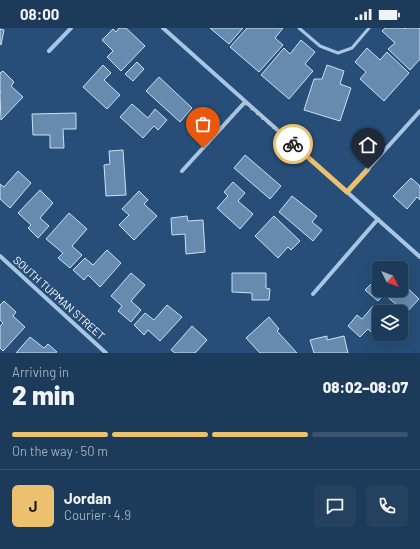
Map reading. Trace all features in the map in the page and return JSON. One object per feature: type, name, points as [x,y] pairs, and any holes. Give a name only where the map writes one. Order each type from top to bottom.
[{"type":"street","points":[[49,51],[71,28]]},
{"type":"street","points":[[163,28],[420,257]]},
{"type":"street","points":[[182,171],[245,102]]},
{"type":"street","points":[[347,192],[420,111]]},
{"type":"street","points":[[313,294],[378,219]]},
{"type":"street","name":"SOUTH TUPMAN STREET","points":[[0,256],[106,353]]},
{"type":"lane","points":[[299,28],[320,46],[338,53],[352,48],[369,28]]},
{"type":"building","points":[[119,28],[126,28],[145,46],[121,71],[107,57],[113,51],[102,40],[113,29],[116,32]]},
{"type":"building","points":[[210,28],[243,28],[229,44]]},
{"type":"building","points":[[247,28],[283,28],[275,38],[283,45],[259,72],[230,47]]},
{"type":"building","points":[[385,28],[420,29],[420,59],[410,70],[388,49],[395,43],[382,31]]},
{"type":"building","points":[[0,29],[4,30],[1,45],[0,44]]},
{"type":"building","points":[[301,40],[315,52],[305,64],[313,71],[289,99],[261,75],[284,48],[290,54]]},
{"type":"building","points":[[367,48],[380,60],[387,52],[409,73],[384,101],[360,79],[366,72],[355,62]]},
{"type":"building","points":[[137,62],[144,69],[133,81],[125,74]]},
{"type":"building","points":[[103,65],[111,73],[104,80],[120,95],[107,109],[83,87]]},
{"type":"building","points":[[327,65],[344,71],[340,84],[351,88],[340,121],[304,110],[314,79],[322,79]]},
{"type":"building","points":[[3,71],[14,82],[11,86],[23,97],[1,120],[0,73]]},
{"type":"building","points":[[159,77],[192,108],[180,122],[146,91]]},
{"type":"building","points":[[132,104],[148,118],[155,109],[167,120],[158,130],[154,126],[143,138],[120,117]]},
{"type":"building","points":[[76,113],[76,129],[63,129],[64,148],[50,148],[50,135],[33,135],[32,114]]},
{"type":"building","points":[[123,150],[126,195],[106,196],[104,165],[110,164],[109,151]]},
{"type":"building","points":[[245,155],[281,186],[270,199],[234,168]]},
{"type":"building","points":[[18,171],[31,183],[10,208],[0,199],[0,184],[4,187]]},
{"type":"building","points":[[411,178],[420,186],[420,200],[417,197],[407,209],[393,196]]},
{"type":"building","points":[[233,182],[245,193],[238,201],[253,214],[240,229],[217,208],[228,196],[224,192]]},
{"type":"building","points":[[40,190],[53,203],[40,218],[49,226],[38,238],[28,228],[31,225],[18,213]]},
{"type":"building","points":[[139,191],[148,200],[144,204],[157,216],[134,240],[119,225],[129,215],[122,209]]},
{"type":"building","points":[[292,196],[317,216],[312,222],[322,230],[313,241],[279,212]]},
{"type":"building","points":[[69,213],[87,229],[72,246],[82,255],[70,268],[58,258],[63,253],[46,239]]},
{"type":"building","points":[[187,216],[188,221],[203,220],[205,252],[186,254],[185,234],[172,235],[171,218]]},
{"type":"building","points":[[274,216],[300,241],[291,250],[288,247],[278,258],[255,236]]},
{"type":"building","points":[[107,250],[121,263],[100,287],[88,275],[84,280],[73,270],[85,258],[93,265]]},
{"type":"building","points":[[131,273],[145,285],[131,301],[141,310],[131,322],[118,311],[122,306],[111,296]]},
{"type":"building","points":[[232,273],[266,273],[266,288],[270,289],[269,300],[252,300],[252,293],[232,292]]},
{"type":"building","points":[[372,283],[372,296],[365,290]]},
{"type":"building","points":[[408,289],[419,299],[408,311],[408,305],[397,305],[387,297],[408,297]]},
{"type":"building","points":[[373,297],[381,297],[378,301]]},
{"type":"building","points":[[4,301],[16,312],[13,316],[25,327],[3,351],[0,348],[0,326],[3,323],[0,320],[0,305]]},
{"type":"building","points":[[167,305],[182,317],[160,341],[148,330],[144,335],[134,325],[145,313],[154,320]]},
{"type":"building","points":[[372,307],[372,333],[368,329],[360,337],[348,326],[357,315],[362,319]]},
{"type":"building","points":[[269,317],[279,329],[277,331],[297,353],[260,353],[246,338]]},
{"type":"building","points":[[192,326],[207,340],[195,353],[175,353],[171,350]]},
{"type":"building","points":[[327,336],[327,340],[344,336],[348,353],[314,353],[310,340]]},
{"type":"building","points":[[30,337],[44,348],[48,344],[57,352],[16,353]]},
{"type":"way so far","points":[[203,148],[245,102],[293,144]]},
{"type":"route","points":[[293,144],[347,192],[368,169]]}]
